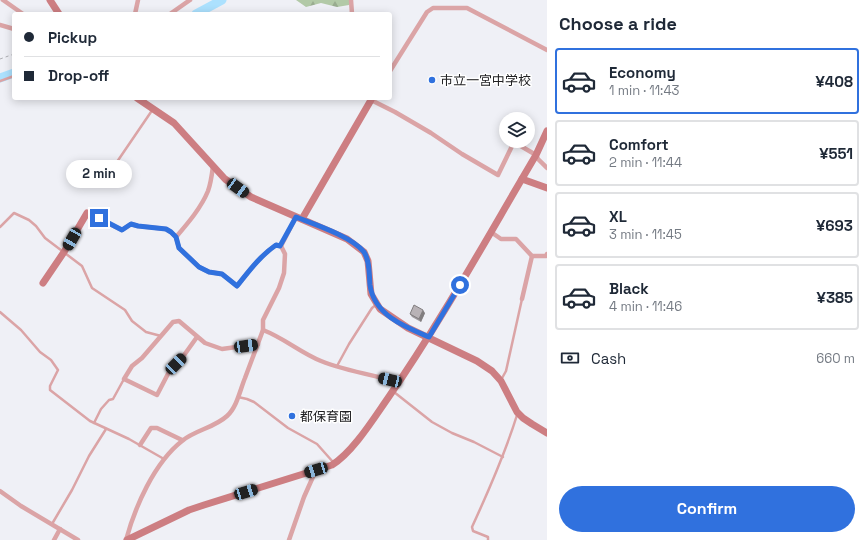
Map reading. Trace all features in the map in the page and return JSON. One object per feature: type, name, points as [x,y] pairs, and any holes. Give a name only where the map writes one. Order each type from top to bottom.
[{"type":"street","points":[[3,0],[20,12]]},
{"type":"street","points":[[50,0],[56,12]]},
{"type":"street","points":[[135,12],[138,0]]},
{"type":"street","points":[[173,12],[190,0]]},
{"type":"street","points":[[352,1],[352,12]]},
{"type":"street","points":[[392,67],[427,12],[433,8],[467,8],[547,50]]},
{"type":"street","points":[[0,25],[12,28]]},
{"type":"street","points":[[140,100],[174,123],[225,179],[251,197],[347,239],[364,252],[368,261],[371,294],[380,309],[388,316],[408,328],[477,361],[492,371],[501,381],[517,412],[532,424],[547,433]]},
{"type":"street","points":[[280,246],[299,218],[371,100]]},
{"type":"street","points":[[374,100],[431,133],[462,154],[498,175],[514,142],[536,154],[538,159],[547,168]]},
{"type":"street","points":[[126,540],[190,510],[335,464],[354,444],[393,391],[429,337],[522,179],[547,131]]},
{"type":"street","points":[[176,237],[191,220],[202,202],[208,190],[213,166]]},
{"type":"street","points":[[522,179],[547,188]]},
{"type":"street","points":[[43,283],[64,252],[87,212],[122,230],[131,224],[166,229],[176,237],[179,248],[199,267],[209,272],[222,274],[237,286],[254,265],[271,249],[276,245],[280,246]]},
{"type":"street","points":[[491,232],[501,239],[516,239],[532,256],[540,257],[546,256],[547,254]]},
{"type":"street","points":[[126,540],[132,519],[148,483],[164,459],[182,440],[213,425],[227,416],[235,405],[263,330],[263,320],[279,288],[284,273],[284,254],[280,246]]},
{"type":"street","points":[[522,299],[532,256]]},
{"type":"street","points":[[198,337],[182,358],[170,370],[157,395],[124,380],[132,366],[142,358],[174,322],[179,321],[198,337],[205,343],[222,349],[258,344]]},
{"type":"street","points":[[263,330],[276,335],[320,360],[337,366],[399,382]]},
{"type":"street","points":[[140,446],[151,428],[157,428],[182,440]]},
{"type":"street","points":[[288,540],[316,470]]},
{"type":"street","points":[[0,491],[21,506],[78,540]]},
{"type":"street","points":[[54,540],[60,529]]},
{"type":"lane","points":[[0,81],[12,77]]},
{"type":"lane","points":[[106,178],[153,109]]},
{"type":"lane","points":[[0,227],[14,213],[29,220],[36,226],[45,238],[82,266],[92,288],[125,310],[132,321],[146,332],[161,336]]},
{"type":"lane","points":[[501,381],[506,371],[522,299]]},
{"type":"lane","points":[[337,366],[372,308],[377,304]]},
{"type":"lane","points":[[0,312],[22,330],[40,352],[51,360],[58,370],[50,386],[50,390],[94,422],[106,429],[129,438],[140,446],[164,459]]},
{"type":"lane","points":[[94,422],[101,409],[109,400],[113,399],[124,380]]},
{"type":"lane","points":[[393,391],[432,422],[452,434],[474,442],[503,457]]},
{"type":"lane","points":[[238,397],[247,398],[254,402],[288,428],[317,444],[335,464]]},
{"type":"lane","points":[[488,540],[488,538],[473,530],[472,527],[503,457],[517,412]]},
{"type":"lane","points":[[52,524],[72,490],[89,456],[106,429]]},
{"type":"path","points":[[0,58],[12,55]]},
{"type":"green space","points":[[296,0],[349,0],[349,5],[337,7],[321,3],[306,7]]},
{"type":"building","points":[[414,305],[423,310],[419,319],[410,314]]},
{"type":"waterway","points":[[200,12],[222,0]]},
{"type":"waterway","points":[[0,78],[12,74]]},
{"type":"place","name":"市立一宮中学校","points":[[432,80]]},
{"type":"place","name":"都保育園","points":[[292,416]]},
{"type":"route","points":[[99,218],[122,230],[131,224],[166,229],[176,237],[179,248],[190,260],[209,272],[222,274],[237,286],[254,265],[271,249],[276,245],[280,246],[296,217],[347,239],[364,252],[368,261],[371,294],[380,309],[388,316],[408,328],[429,337],[460,285]]}]
